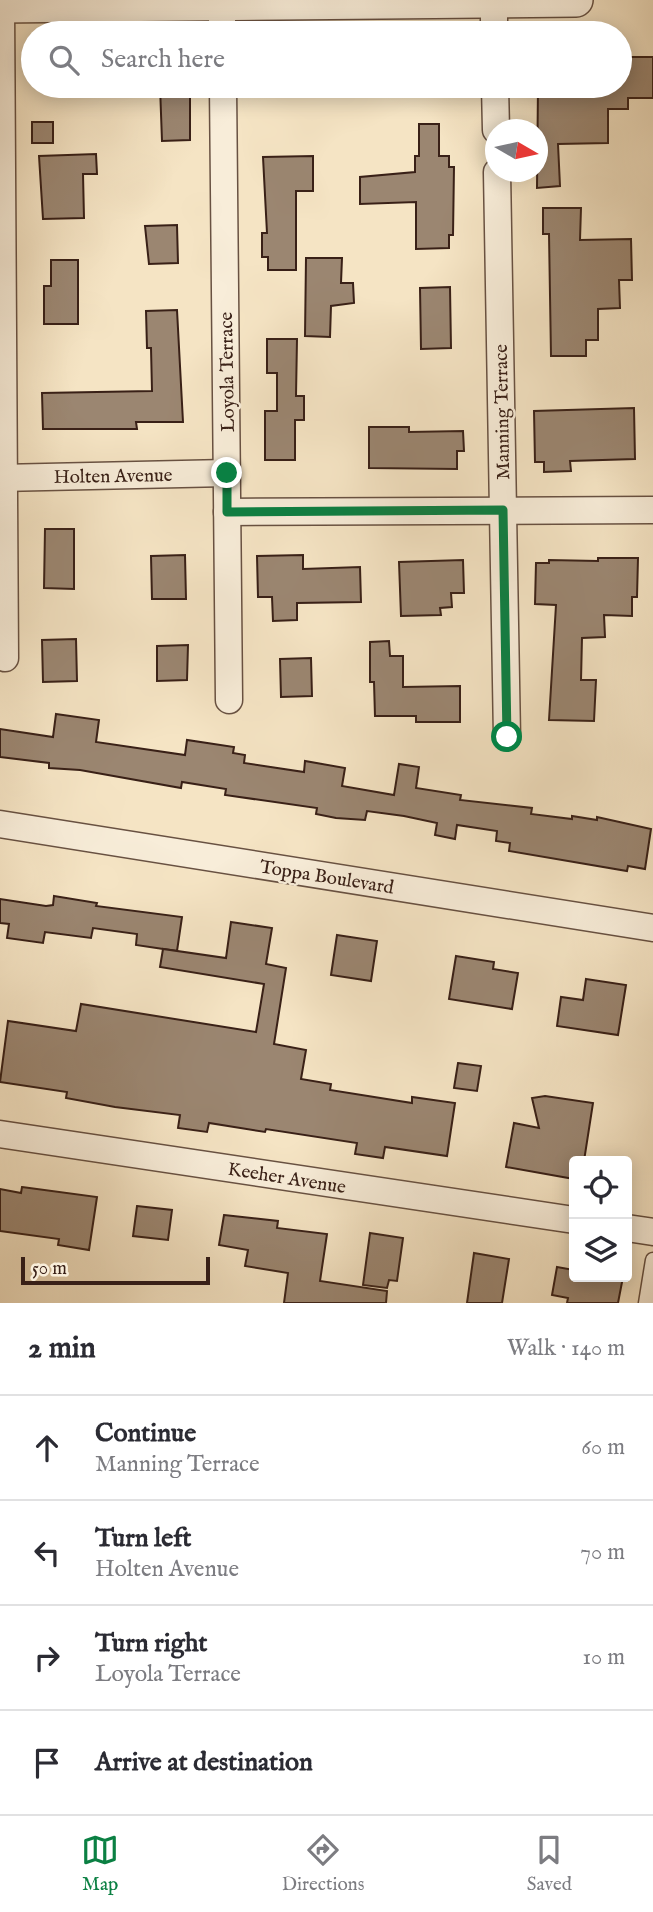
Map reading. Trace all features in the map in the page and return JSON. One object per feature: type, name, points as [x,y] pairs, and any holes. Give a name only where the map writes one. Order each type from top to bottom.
[{"type":"street","points":[[5,658],[0,6],[147,2],[222,18],[374,1],[576,0]]},
{"type":"street","points":[[494,1],[494,21]]},
{"type":"street","name":"Loyola Terrace","points":[[223,98],[229,700]]},
{"type":"street","points":[[495,98],[496,119]]},
{"type":"street","name":"Manning Terrace","points":[[497,182],[507,737]]},
{"type":"street","name":"Holten Avenue","points":[[2,477],[227,473]]},
{"type":"street","points":[[227,512],[653,510]]},
{"type":"street","name":"Toppa Boulevard","points":[[0,824],[653,928]]},
{"type":"street","name":"Keeher Avenue","points":[[0,1134],[569,1219]]},
{"type":"street","points":[[632,1229],[653,1232]]},
{"type":"lane","points":[[646,1303],[653,1260]]},
{"type":"building","points":[[632,57],[653,57],[653,98],[632,98]]},
{"type":"building","points":[[160,98],[190,98],[190,140],[162,141]]},
{"type":"building","points":[[538,98],[628,98],[628,109],[608,109],[608,143],[558,144],[560,186],[537,188],[537,182],[548,182],[548,119],[538,119]]},
{"type":"building","points":[[32,122],[53,122],[53,143],[32,143]]},
{"type":"building","points":[[419,124],[439,124],[439,156],[449,156],[449,167],[454,167],[453,235],[449,235],[449,248],[416,249],[416,202],[360,204],[360,177],[415,172],[415,156],[419,156]]},
{"type":"building","points":[[96,154],[97,174],[83,174],[84,218],[43,219],[39,156]]},
{"type":"building","points":[[313,156],[313,191],[296,191],[296,270],[268,270],[268,257],[262,257],[262,233],[267,233],[263,157]]},
{"type":"building","points":[[543,208],[581,208],[580,240],[631,239],[632,280],[619,280],[620,308],[598,309],[598,340],[586,340],[586,356],[551,356],[549,234],[543,234]]},
{"type":"building","points":[[177,225],[178,263],[149,264],[145,226]]},
{"type":"building","points":[[306,258],[342,258],[341,283],[353,283],[354,303],[331,306],[330,337],[305,336]]},
{"type":"building","points":[[51,260],[78,260],[78,324],[44,324],[44,286],[51,286]]},
{"type":"building","points":[[450,287],[451,348],[421,349],[420,288]]},
{"type":"building","points":[[177,310],[183,422],[136,422],[137,429],[43,429],[42,393],[152,391],[151,348],[147,348],[146,311]]},
{"type":"building","points":[[267,339],[297,339],[296,396],[304,396],[304,420],[295,420],[295,460],[265,460],[265,411],[277,411],[277,373],[267,373]]},
{"type":"building","points":[[634,408],[635,459],[570,461],[571,471],[544,472],[544,462],[535,462],[534,411]]},
{"type":"building","points":[[369,427],[409,427],[409,432],[463,431],[464,451],[457,451],[457,469],[369,468]]},
{"type":"building","points":[[45,529],[74,529],[74,589],[44,588]]},
{"type":"building","points":[[185,555],[186,599],[152,599],[151,556]]},
{"type":"building","points":[[303,555],[303,569],[360,567],[361,602],[297,603],[297,620],[273,621],[272,597],[258,597],[257,556]]},
{"type":"building","points":[[598,558],[638,558],[637,597],[632,597],[632,616],[604,615],[605,637],[582,638],[581,680],[596,680],[594,721],[549,720],[556,605],[535,604],[536,563],[549,563],[549,560],[598,561]]},
{"type":"building","points":[[463,560],[464,593],[451,593],[452,607],[440,608],[441,615],[401,616],[399,562]]},
{"type":"building","points":[[76,639],[77,681],[43,682],[42,640]]},
{"type":"building","points":[[389,641],[390,656],[403,656],[403,687],[460,686],[460,722],[416,722],[416,716],[375,716],[374,682],[370,682],[370,642]]},
{"type":"building","points":[[188,645],[187,680],[157,681],[157,646]]},
{"type":"building","points":[[311,658],[312,696],[281,697],[280,659]]},
{"type":"building","points":[[56,714],[99,720],[96,742],[185,755],[187,740],[234,747],[233,753],[245,755],[244,763],[304,772],[305,761],[345,768],[342,786],[394,795],[399,764],[419,767],[416,788],[461,795],[460,800],[532,808],[531,814],[572,819],[572,816],[597,820],[597,817],[651,829],[645,869],[628,866],[627,871],[509,851],[510,843],[496,841],[497,831],[457,825],[455,839],[435,835],[437,823],[404,816],[367,811],[365,820],[336,818],[316,814],[317,808],[225,795],[226,789],[182,782],[181,788],[80,770],[49,768],[49,763],[0,757],[0,729],[53,737]]},
{"type":"building","points":[[54,896],[97,903],[96,906],[182,917],[177,951],[136,945],[137,934],[93,928],[91,938],[45,932],[43,943],[7,938],[9,924],[0,923],[0,899],[46,906],[53,905]]},
{"type":"building","points":[[231,922],[272,928],[266,964],[286,968],[274,1044],[306,1050],[301,1079],[331,1084],[330,1090],[412,1103],[412,1097],[455,1103],[447,1156],[385,1147],[383,1158],[355,1154],[357,1143],[266,1129],[265,1132],[209,1123],[207,1132],[178,1128],[180,1115],[115,1107],[66,1098],[67,1092],[0,1082],[8,1021],[76,1031],[81,1004],[256,1032],[264,984],[160,967],[163,949],[226,958]]},
{"type":"building","points":[[337,935],[377,941],[371,981],[331,975]]},
{"type":"building","points":[[456,956],[494,962],[493,969],[518,973],[512,1009],[449,999]]},
{"type":"building","points":[[586,979],[626,985],[618,1035],[557,1026],[561,997],[583,1000]]},
{"type":"building","points":[[458,1063],[481,1066],[477,1091],[454,1088]]},
{"type":"building","points":[[545,1096],[593,1103],[585,1156],[569,1156],[569,1178],[506,1167],[514,1123],[539,1128],[532,1098]]},
{"type":"building","points":[[22,1187],[97,1197],[89,1250],[58,1245],[59,1239],[0,1231],[0,1189],[21,1193]]},
{"type":"building","points":[[137,1206],[172,1210],[168,1240],[133,1236]]},
{"type":"building","points":[[224,1215],[278,1221],[277,1228],[327,1234],[320,1281],[387,1291],[386,1303],[284,1303],[288,1273],[245,1266],[248,1250],[219,1245]]},
{"type":"building","points":[[370,1233],[403,1238],[397,1281],[389,1280],[387,1288],[363,1285]]},
{"type":"building","points":[[474,1253],[509,1259],[502,1303],[467,1303]]},
{"type":"building","points":[[557,1267],[569,1269],[569,1282],[622,1282],[618,1303],[567,1303],[568,1298],[552,1295]]},
{"type":"route","points":[[227,473],[227,512],[503,510],[507,737]]}]
